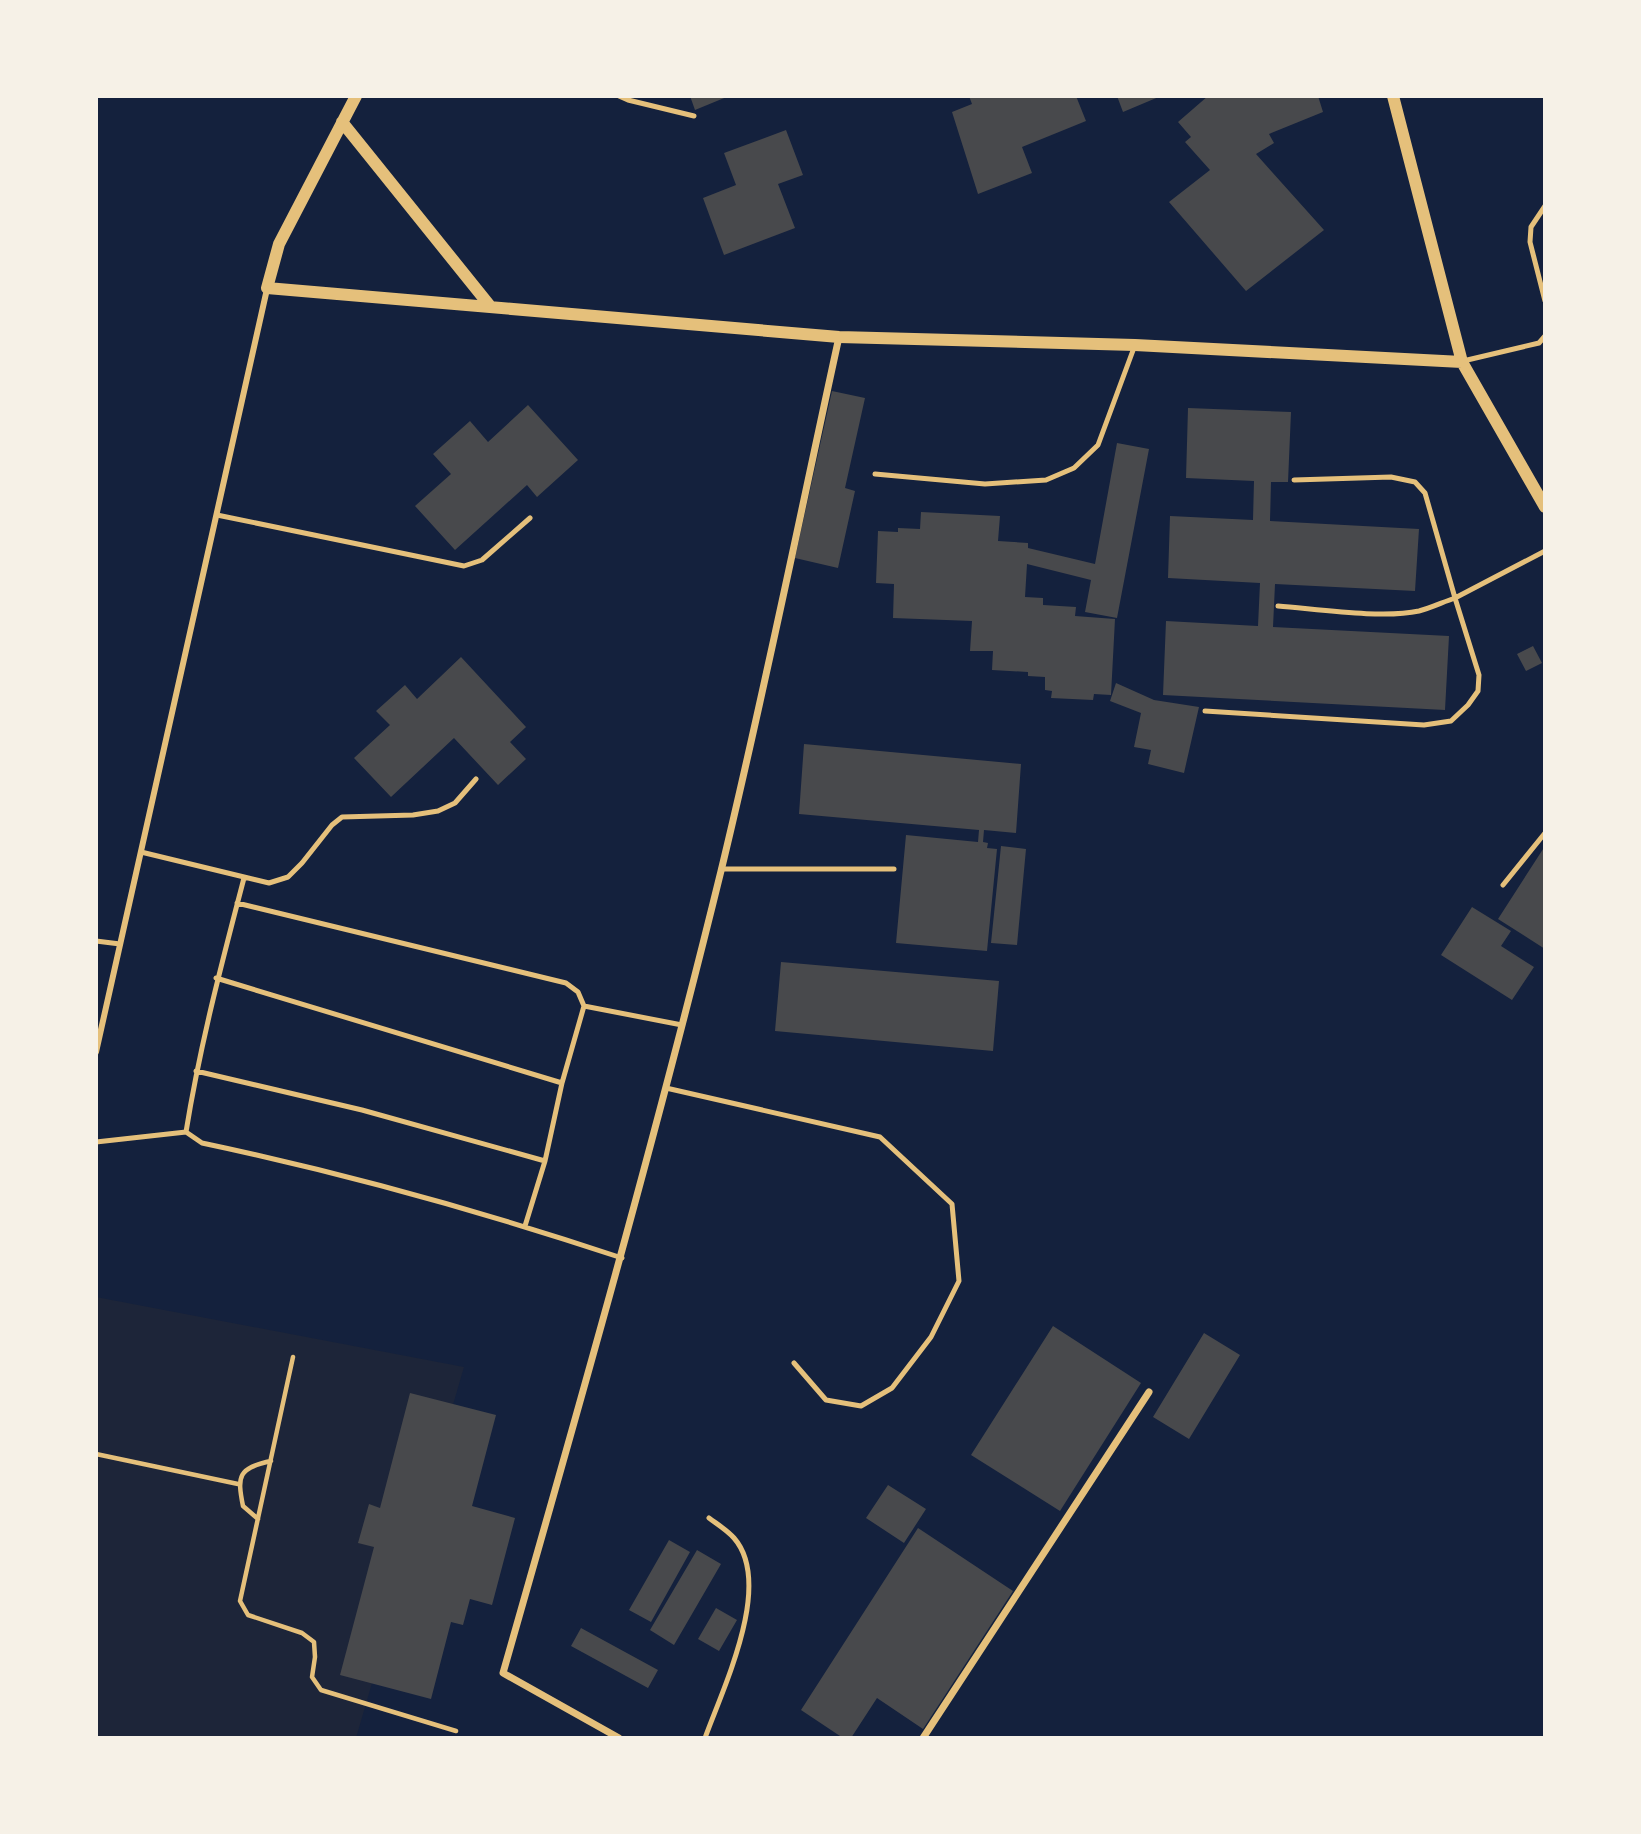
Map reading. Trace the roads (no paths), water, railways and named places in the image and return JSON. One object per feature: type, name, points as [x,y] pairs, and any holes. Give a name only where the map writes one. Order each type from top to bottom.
[{"type":"street","points":[[96,1052],[267,288],[279,244],[356,96]]},
{"type":"street","points":[[1393,96],[1462,362],[1545,507]]},
{"type":"street","points":[[341,122],[490,306]]},
{"type":"street","points":[[267,288],[839,337],[1135,345],[1462,362]]},
{"type":"street","points":[[619,1738],[503,1673],[622,1258],[666,1088],[721,869],[839,337]]},
{"type":"street","points":[[923,1738],[1149,1392]]},
{"type":"lane","points":[[620,96],[694,116]]},
{"type":"lane","points":[[1545,206],[1531,227],[1531,242],[1545,301]]},
{"type":"lane","points":[[1462,362],[1539,343],[1545,336]]},
{"type":"lane","points":[[875,474],[985,484],[1046,480],[1074,468],[1098,445],[1135,345]]},
{"type":"lane","points":[[1205,711],[1424,725],[1451,721],[1478,691],[1479,675],[1425,493],[1415,482],[1391,477],[1294,480]]},
{"type":"lane","points":[[216,515],[464,566],[482,560],[530,518]]},
{"type":"lane","points":[[1278,606],[1382,614],[1419,611],[1455,598],[1545,551]]},
{"type":"lane","points":[[141,852],[270,883],[288,877],[342,817],[413,815],[438,811],[455,803],[476,779]]},
{"type":"lane","points":[[1503,886],[1545,832]]},
{"type":"lane","points":[[721,869],[894,869]]},
{"type":"lane","points":[[186,1132],[216,978],[244,878]]},
{"type":"lane","points":[[237,903],[566,983],[578,992],[584,1006],[562,1083],[545,1161],[525,1226]]},
{"type":"lane","points":[[96,941],[120,944]]},
{"type":"lane","points":[[216,978],[562,1083]]},
{"type":"lane","points":[[584,1006],[681,1025]]},
{"type":"lane","points":[[196,1071],[362,1110],[545,1161]]},
{"type":"lane","points":[[666,1088],[880,1137],[952,1204],[959,1281],[931,1337],[892,1388],[861,1406],[826,1400],[794,1363]]},
{"type":"lane","points":[[96,1142],[186,1132],[202,1143],[378,1184],[525,1226],[622,1258]]},
{"type":"lane","points":[[705,1738],[746,1623],[750,1593],[745,1559],[734,1539],[709,1518]]}]
